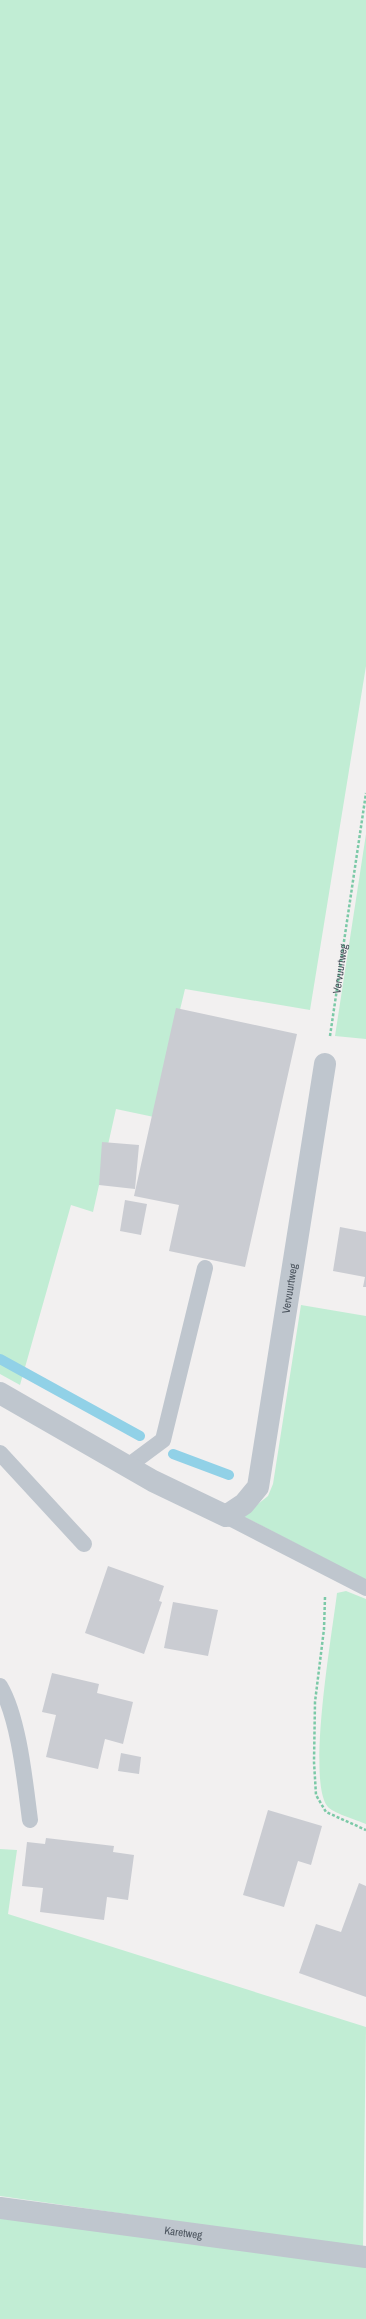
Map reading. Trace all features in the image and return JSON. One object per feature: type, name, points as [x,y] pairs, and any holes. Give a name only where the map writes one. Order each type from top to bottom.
[{"type":"street","name":"Vervuurtweg","points":[[226,1516],[244,1504],[258,1487],[325,1064]]},
{"type":"street","points":[[0,1395],[128,1466],[226,1516]]},
{"type":"street","name":"Karetweg","points":[[0,2208],[366,2257]]},
{"type":"lane","points":[[128,1466],[164,1440],[205,1268]]},
{"type":"lane","points":[[0,1453],[84,1544]]},
{"type":"lane","points":[[226,1516],[366,1588]]},
{"type":"lane","points":[[0,1686],[8,1698],[24,1769],[30,1820]]},
{"type":"path","name":"Vervuurtweg","points":[[325,1064],[366,793]]},
{"type":"path","points":[[320,1563],[325,1591],[324,1629],[315,1702],[314,1762],[316,1795],[326,1812],[366,1830]]},
{"type":"green space","points":[[0,0],[366,0],[366,666],[310,1010],[185,989],[154,1117],[116,1109],[93,1212],[71,1205],[20,1385],[0,1374]]},
{"type":"green space","points":[[366,834],[366,1039],[335,1036]]},
{"type":"green space","points":[[301,1305],[366,1316],[366,1580],[243,1516],[268,1496],[273,1484]]},
{"type":"green space","points":[[346,1591],[366,1599],[366,1824],[341,1815],[329,1808],[322,1794],[320,1771],[322,1706],[337,1593]]},
{"type":"green space","points":[[0,1849],[17,1850],[8,1914],[366,2027],[363,2248],[0,2196]]},
{"type":"green space","points":[[0,2218],[366,2266],[366,2319],[0,2319]]},
{"type":"building","points":[[176,1008],[297,1034],[245,1267],[169,1251],[179,1205],[134,1196]]},
{"type":"building","points":[[102,1142],[139,1145],[135,1189],[99,1185]]},
{"type":"building","points":[[125,1200],[147,1204],[141,1235],[120,1231]]},
{"type":"building","points":[[340,1227],[366,1232],[366,1287],[363,1287],[365,1277],[333,1271]]},
{"type":"building","points":[[108,1566],[164,1586],[159,1601],[162,1602],[144,1654],[85,1633]]},
{"type":"building","points":[[173,1602],[218,1610],[208,1656],[164,1648]]},
{"type":"building","points":[[52,1673],[99,1684],[97,1693],[133,1702],[123,1744],[105,1739],[98,1769],[46,1757],[56,1715],[42,1712]]},
{"type":"building","points":[[121,1753],[141,1757],[139,1774],[118,1771]]},
{"type":"building","points":[[268,1810],[322,1826],[311,1865],[298,1861],[284,1907],[243,1895]]},
{"type":"building","points":[[46,1838],[114,1846],[113,1852],[134,1855],[128,1900],[107,1897],[104,1920],[40,1912],[43,1888],[22,1886],[27,1842],[45,1844]]},
{"type":"building","points":[[359,1883],[366,1886],[366,1997],[299,1973],[316,1924],[341,1932]]},
{"type":"waterway","points":[[0,1359],[140,1436]]},
{"type":"waterway","points":[[173,1454],[229,1475]]}]
